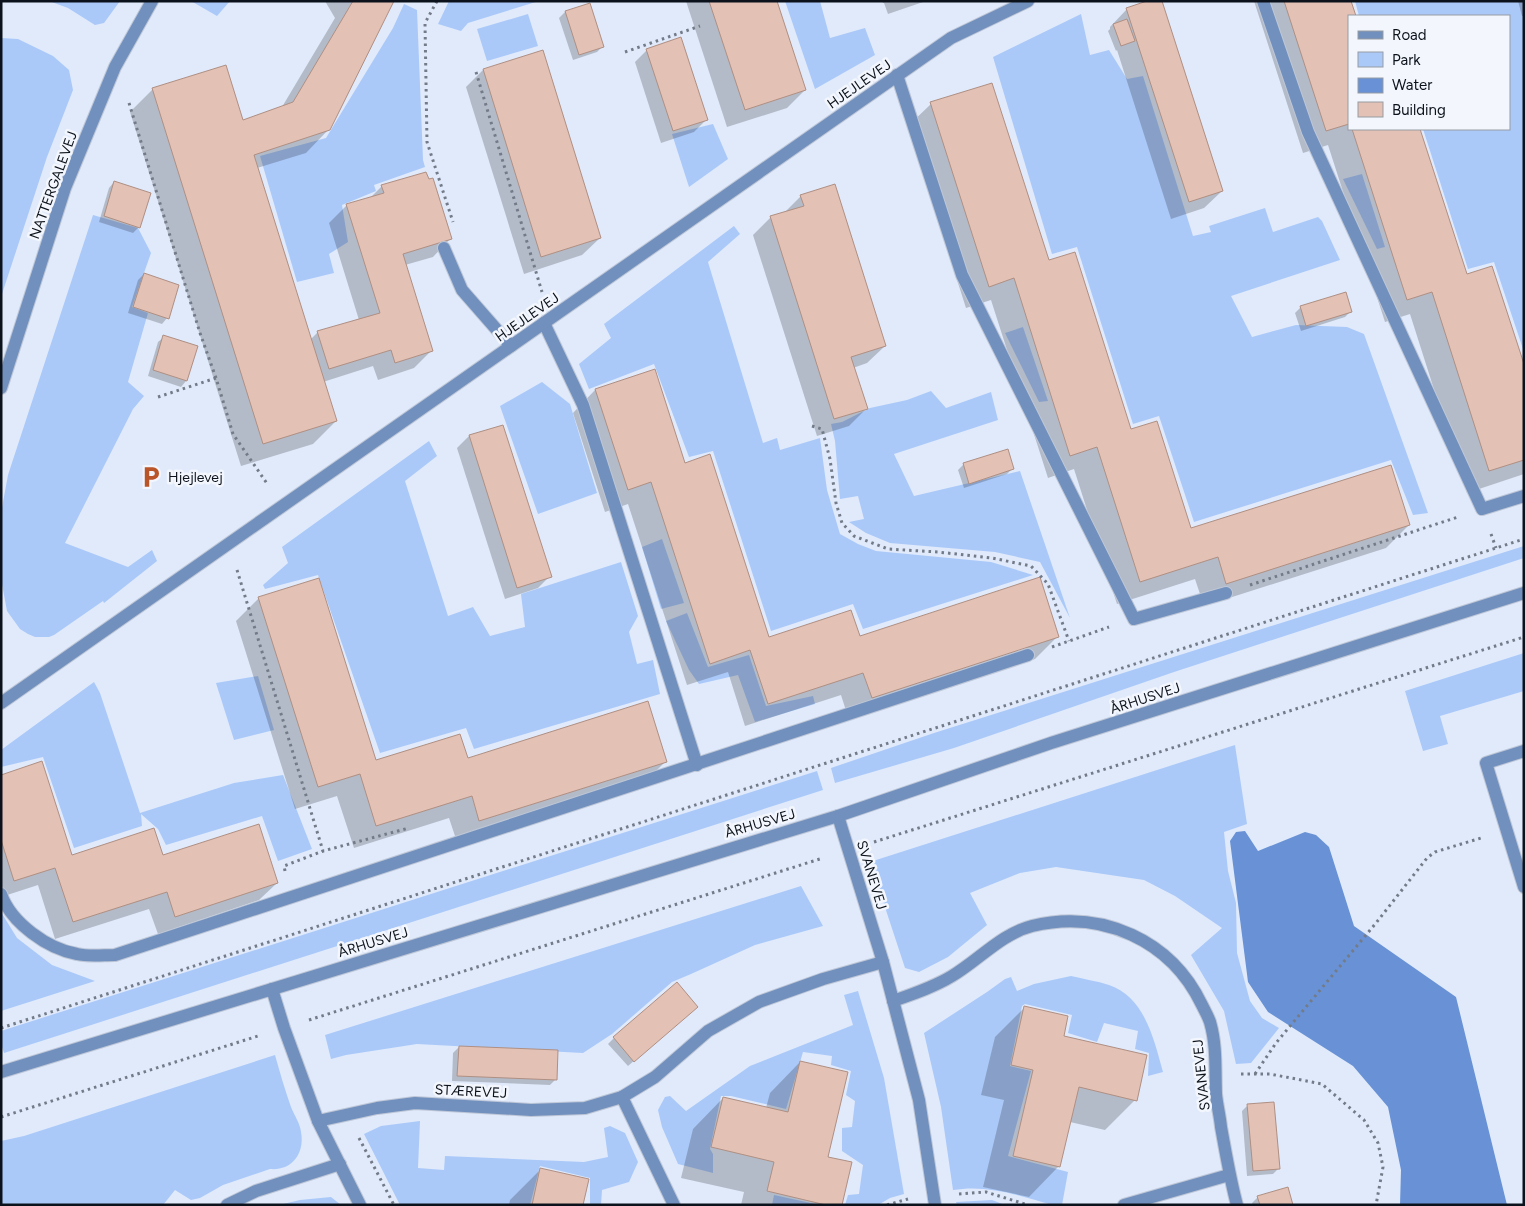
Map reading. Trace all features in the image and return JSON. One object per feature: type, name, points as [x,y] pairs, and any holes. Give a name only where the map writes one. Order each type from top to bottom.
[{"type":"street","name":"NATTERGALEVEJ","points":[[1,388],[65,188],[115,67],[152,1]]},
{"type":"street","name":"HJEJLEVEJ","points":[[2,699],[229,543],[951,38],[1028,1]]},
{"type":"street","points":[[1262,1],[1308,132],[1482,510],[1524,496]]},
{"type":"street","points":[[898,75],[962,275],[1134,619],[1226,593]]},
{"type":"street","points":[[444,248],[462,290],[511,346]]},
{"type":"street","points":[[547,321],[584,405],[697,765]]},
{"type":"street","name":"ÅRHUSVEJ","points":[[1,1072],[838,816],[1051,743],[1524,593]]},
{"type":"street","points":[[1,894],[17,920],[43,942],[77,954],[115,956],[1028,655]]},
{"type":"street","points":[[1524,751],[1486,763],[1524,887]]},
{"type":"street","name":"SVANEVEJ","points":[[838,816],[882,962],[920,1100],[935,1205]]},
{"type":"street","name":"SVANEVEJ","points":[[893,1001],[932,987],[953,975],[997,942],[1030,927],[1068,921],[1105,925],[1140,937],[1170,959],[1194,988],[1210,1022],[1216,1058],[1216,1094],[1229,1175],[1238,1205]]},
{"type":"street","name":"STÆREVEJ","points":[[318,1122],[377,1108],[415,1103],[531,1110],[585,1108],[622,1098],[655,1077],[708,1031],[759,1002],[823,979],[882,962]]},
{"type":"street","points":[[272,989],[318,1122],[360,1205]]},
{"type":"street","points":[[622,1098],[674,1205]]},
{"type":"street","points":[[227,1205],[256,1191],[340,1164]]},
{"type":"street","points":[[1124,1205],[1229,1175]]},
{"type":"path","points":[[437,1],[425,23],[427,142],[459,242],[444,248]]},
{"type":"path","points":[[625,52],[700,26]]},
{"type":"path","points":[[476,72],[547,321]]},
{"type":"path","points":[[141,142],[233,434],[282,506]]},
{"type":"path","points":[[158,398],[216,378]]},
{"type":"path","points":[[812,426],[822,428],[830,459],[836,503],[842,523],[854,536],[888,549],[983,557],[1031,566],[1048,584],[1069,641]]},
{"type":"path","points":[[1226,593],[1482,510],[1496,548]]},
{"type":"path","points":[[1,1028],[1524,539]]},
{"type":"path","points":[[229,543],[323,851],[412,827]]},
{"type":"path","points":[[1028,655],[1134,619]]},
{"type":"path","points":[[1,1118],[1524,637]]},
{"type":"path","points":[[1255,1074],[1276,1043],[1376,924],[1427,858],[1435,852],[1506,830]]},
{"type":"path","points":[[1216,1073],[1270,1074],[1322,1084],[1364,1120],[1378,1143],[1383,1167],[1376,1205]]},
{"type":"green space","points":[[49,1],[120,1],[104,23],[95,25],[68,8]]},
{"type":"green space","points":[[191,1],[230,1],[217,16]]},
{"type":"green space","points":[[449,1],[539,1],[468,23],[461,31],[438,24]]},
{"type":"green space","points":[[785,1],[820,1],[830,38],[865,28],[875,55],[815,89]]},
{"type":"green space","points":[[1355,1],[1524,1],[1524,352],[1494,262],[1468,269],[1423,130],[1510,130],[1510,15],[1359,15]]},
{"type":"green space","points":[[404,4],[417,10],[423,160],[425,167],[374,185],[376,191],[342,205],[348,242],[329,254],[334,273],[297,282],[260,156],[326,138],[393,28]]},
{"type":"green space","points":[[528,14],[538,46],[487,61],[477,29]]},
{"type":"green space","points":[[1081,14],[1090,55],[1109,50],[1127,79],[1143,76],[1193,236],[1211,232],[1209,226],[1265,208],[1273,232],[1318,217],[1322,221],[1340,260],[1231,296],[1252,337],[1296,325],[1347,327],[1364,334],[1428,513],[1413,515],[1391,460],[1194,522],[1159,416],[1133,424],[1077,247],[1052,254],[993,57]]},
{"type":"green space","points":[[1,38],[18,39],[53,56],[69,70],[73,90],[47,157],[1,297]]},
{"type":"green space","points":[[713,124],[728,159],[689,187],[672,134]]},
{"type":"green space","points":[[1362,174],[1385,247],[1377,249],[1343,179]]},
{"type":"green space","points":[[93,215],[138,228],[151,253],[132,307],[148,313],[128,382],[144,396],[133,409],[65,543],[128,567],[152,550],[157,561],[104,603],[103,601],[54,635],[35,637],[20,629],[7,611],[1,579],[1,513],[8,475]]},
{"type":"green space","points":[[734,226],[740,234],[708,262],[763,443],[777,438],[780,450],[820,438],[827,490],[840,534],[876,551],[991,562],[1033,575],[863,629],[853,604],[771,631],[713,451],[689,457],[654,364],[589,389],[579,364],[611,338],[604,324]]},
{"type":"green space","points":[[1023,327],[1048,401],[1039,402],[1005,333]]},
{"type":"green space","points":[[542,382],[570,404],[597,493],[538,514],[500,406]]},
{"type":"green space","points":[[931,391],[946,408],[991,392],[998,420],[894,454],[914,496],[1020,471],[1070,618],[1040,562],[995,552],[890,543],[866,533],[849,522],[864,519],[858,496],[840,499],[835,441],[831,424],[842,422],[870,408],[907,400]]},
{"type":"green space","points":[[429,441],[437,456],[405,481],[448,616],[473,607],[490,636],[525,627],[521,594],[621,562],[638,616],[629,632],[637,664],[653,660],[660,694],[474,749],[466,728],[380,753],[318,575],[265,589],[263,585],[288,563],[282,547]]},
{"type":"green space","points":[[662,539],[684,603],[661,609],[642,547]]},
{"type":"green space","points":[[1524,546],[1524,558],[1174,672],[954,748],[835,783],[831,768],[934,733]]},
{"type":"green space","points":[[687,613],[708,667],[749,655],[766,706],[813,696],[815,704],[755,722],[738,675],[699,684],[689,670],[666,621]]},
{"type":"green space","points":[[1524,653],[1524,691],[1440,716],[1448,744],[1423,751],[1405,691]]},
{"type":"green space","points":[[258,676],[274,730],[234,740],[216,683]]},
{"type":"green space","points":[[94,682],[100,693],[140,813],[234,783],[283,775],[312,849],[278,861],[262,816],[166,845],[158,829],[141,814],[142,826],[74,848],[43,757],[1,767],[1,750]]},
{"type":"green space","points":[[1235,745],[1247,824],[1224,832],[1228,871],[1236,903],[1237,953],[1250,1001],[1262,1018],[1279,1028],[1251,1063],[1236,1064],[1224,1011],[1191,955],[1222,928],[1175,896],[1144,880],[1056,867],[1020,873],[970,893],[987,925],[948,957],[919,972],[905,968],[879,889],[873,861]]},
{"type":"green space","points":[[817,771],[823,790],[4,1053],[1,1044],[1,1031]]},
{"type":"green space","points":[[801,886],[823,926],[755,945],[672,982],[612,1034],[583,1053],[417,1044],[331,1059],[325,1035]]},
{"type":"green space","points":[[1,912],[17,938],[52,965],[95,981],[1,1011]]},
{"type":"green space","points":[[1071,976],[1109,985],[1131,999],[1140,1009],[1146,1021],[1163,1072],[1148,1076],[1149,1053],[1135,1049],[1138,1031],[1104,1023],[1097,1042],[1068,1033],[1072,1015],[1025,1004],[1022,1006],[1010,1066],[1031,1071],[1008,1156],[1068,1172],[1062,1205],[1053,1205],[991,1190],[953,1190],[941,1107],[924,1033],[1005,979],[1011,977],[1017,991],[1034,984]]},
{"type":"green space","points":[[858,991],[884,1078],[904,1194],[890,1198],[878,1205],[845,1205],[848,1195],[859,1194],[863,1165],[842,1151],[842,1128],[852,1127],[855,1101],[846,1095],[851,1071],[831,1065],[832,1056],[803,1052],[786,1109],[731,1096],[721,1096],[710,1149],[713,1154],[713,1173],[678,1164],[662,1127],[658,1110],[665,1097],[670,1096],[686,1111],[750,1066],[853,1025],[844,995]]},
{"type":"green space","points":[[275,1055],[301,1132],[301,1147],[291,1164],[223,1185],[200,1198],[191,1200],[175,1190],[163,1205],[1,1205],[1,1141],[24,1136]]},
{"type":"green space","points":[[420,1121],[418,1168],[444,1170],[445,1156],[584,1162],[608,1157],[604,1128],[610,1126],[625,1133],[638,1162],[629,1182],[602,1190],[601,1205],[590,1205],[590,1178],[540,1166],[530,1205],[400,1205],[364,1134],[381,1126]]},
{"type":"green space","points":[[774,1195],[820,1205],[772,1205]]},
{"type":"green space","points":[[331,1197],[341,1205],[279,1205],[300,1200]]},
{"type":"green space","points":[[992,1200],[1005,1205],[957,1205],[956,1202]]},
{"type":"water","points":[[1245,831],[1258,851],[1305,832],[1316,835],[1329,847],[1354,926],[1456,997],[1507,1205],[1400,1205],[1401,1170],[1388,1107],[1353,1066],[1268,1012],[1248,982],[1230,841],[1236,832]]},
{"type":"building","points":[[353,1],[394,1],[330,130],[254,155],[337,421],[263,444],[152,88],[226,65],[243,120],[293,102]]},
{"type":"building","points":[[709,1],[777,1],[806,90],[745,110]]},
{"type":"building","points":[[1147,1],[1162,1],[1223,191],[1189,202],[1126,8]]},
{"type":"building","points":[[1284,1],[1351,1],[1356,15],[1348,15],[1348,124],[1326,131]]},
{"type":"building","points":[[590,3],[604,47],[579,55],[565,11]]},
{"type":"building","points":[[1127,19],[1135,41],[1121,46],[1113,24]]},
{"type":"building","points":[[681,37],[708,120],[673,131],[646,49]]},
{"type":"building","points":[[543,50],[601,238],[541,257],[483,69]]},
{"type":"building","points":[[992,83],[1049,260],[1075,252],[1131,429],[1157,421],[1191,528],[1391,465],[1410,525],[1226,584],[1218,557],[1140,582],[1097,447],[1070,456],[1014,278],[989,287],[930,102]]},
{"type":"building","points":[[1352,130],[1420,130],[1467,274],[1492,266],[1524,364],[1524,460],[1489,471],[1432,292],[1407,300]]},
{"type":"building","points":[[426,172],[429,179],[433,178],[452,239],[403,254],[433,351],[395,363],[391,350],[329,369],[317,331],[380,313],[346,204],[384,193],[381,185]]},
{"type":"building","points":[[114,181],[151,193],[140,228],[104,216]]},
{"type":"building","points":[[835,184],[886,346],[851,357],[868,409],[834,419],[770,216],[804,206],[800,195]]},
{"type":"building","points":[[144,273],[179,285],[169,319],[133,307]]},
{"type":"building","points":[[1346,292],[1352,312],[1306,326],[1300,306]]},
{"type":"building","points":[[163,335],[198,346],[187,381],[153,370]]},
{"type":"building","points":[[655,369],[685,463],[710,454],[769,637],[851,610],[860,636],[1040,577],[1059,637],[872,698],[863,673],[768,704],[750,650],[710,664],[651,482],[628,490],[595,389]]},
{"type":"building","points":[[503,425],[552,577],[517,588],[469,435]]},
{"type":"building","points":[[1008,449],[1014,469],[969,484],[963,463]]},
{"type":"building","points":[[319,578],[376,760],[460,734],[468,758],[648,701],[667,762],[479,821],[472,796],[376,826],[360,774],[318,787],[258,597]]},
{"type":"building","points":[[42,761],[72,855],[154,828],[163,855],[259,824],[278,883],[175,917],[167,892],[73,922],[55,868],[14,881],[1,840],[1,775]]},
{"type":"building","points":[[677,982],[698,1007],[634,1062],[613,1037]]},
{"type":"building","points":[[1024,1006],[1068,1016],[1064,1036],[1147,1055],[1137,1101],[1079,1087],[1060,1167],[1013,1156],[1033,1070],[1011,1065]]},
{"type":"building","points":[[459,1046],[558,1050],[557,1080],[457,1076]]},
{"type":"building","points":[[800,1061],[848,1072],[828,1157],[852,1162],[842,1205],[826,1205],[767,1191],[774,1162],[711,1147],[723,1097],[788,1112]]},
{"type":"building","points":[[1274,1102],[1280,1169],[1253,1171],[1247,1104]]},
{"type":"building","points":[[540,1168],[589,1179],[583,1205],[532,1205]]},
{"type":"building","points":[[1288,1187],[1293,1205],[1260,1205],[1257,1196]]},
{"type":"place","name":"Hjejlevej","points":[[151,477]]}]
